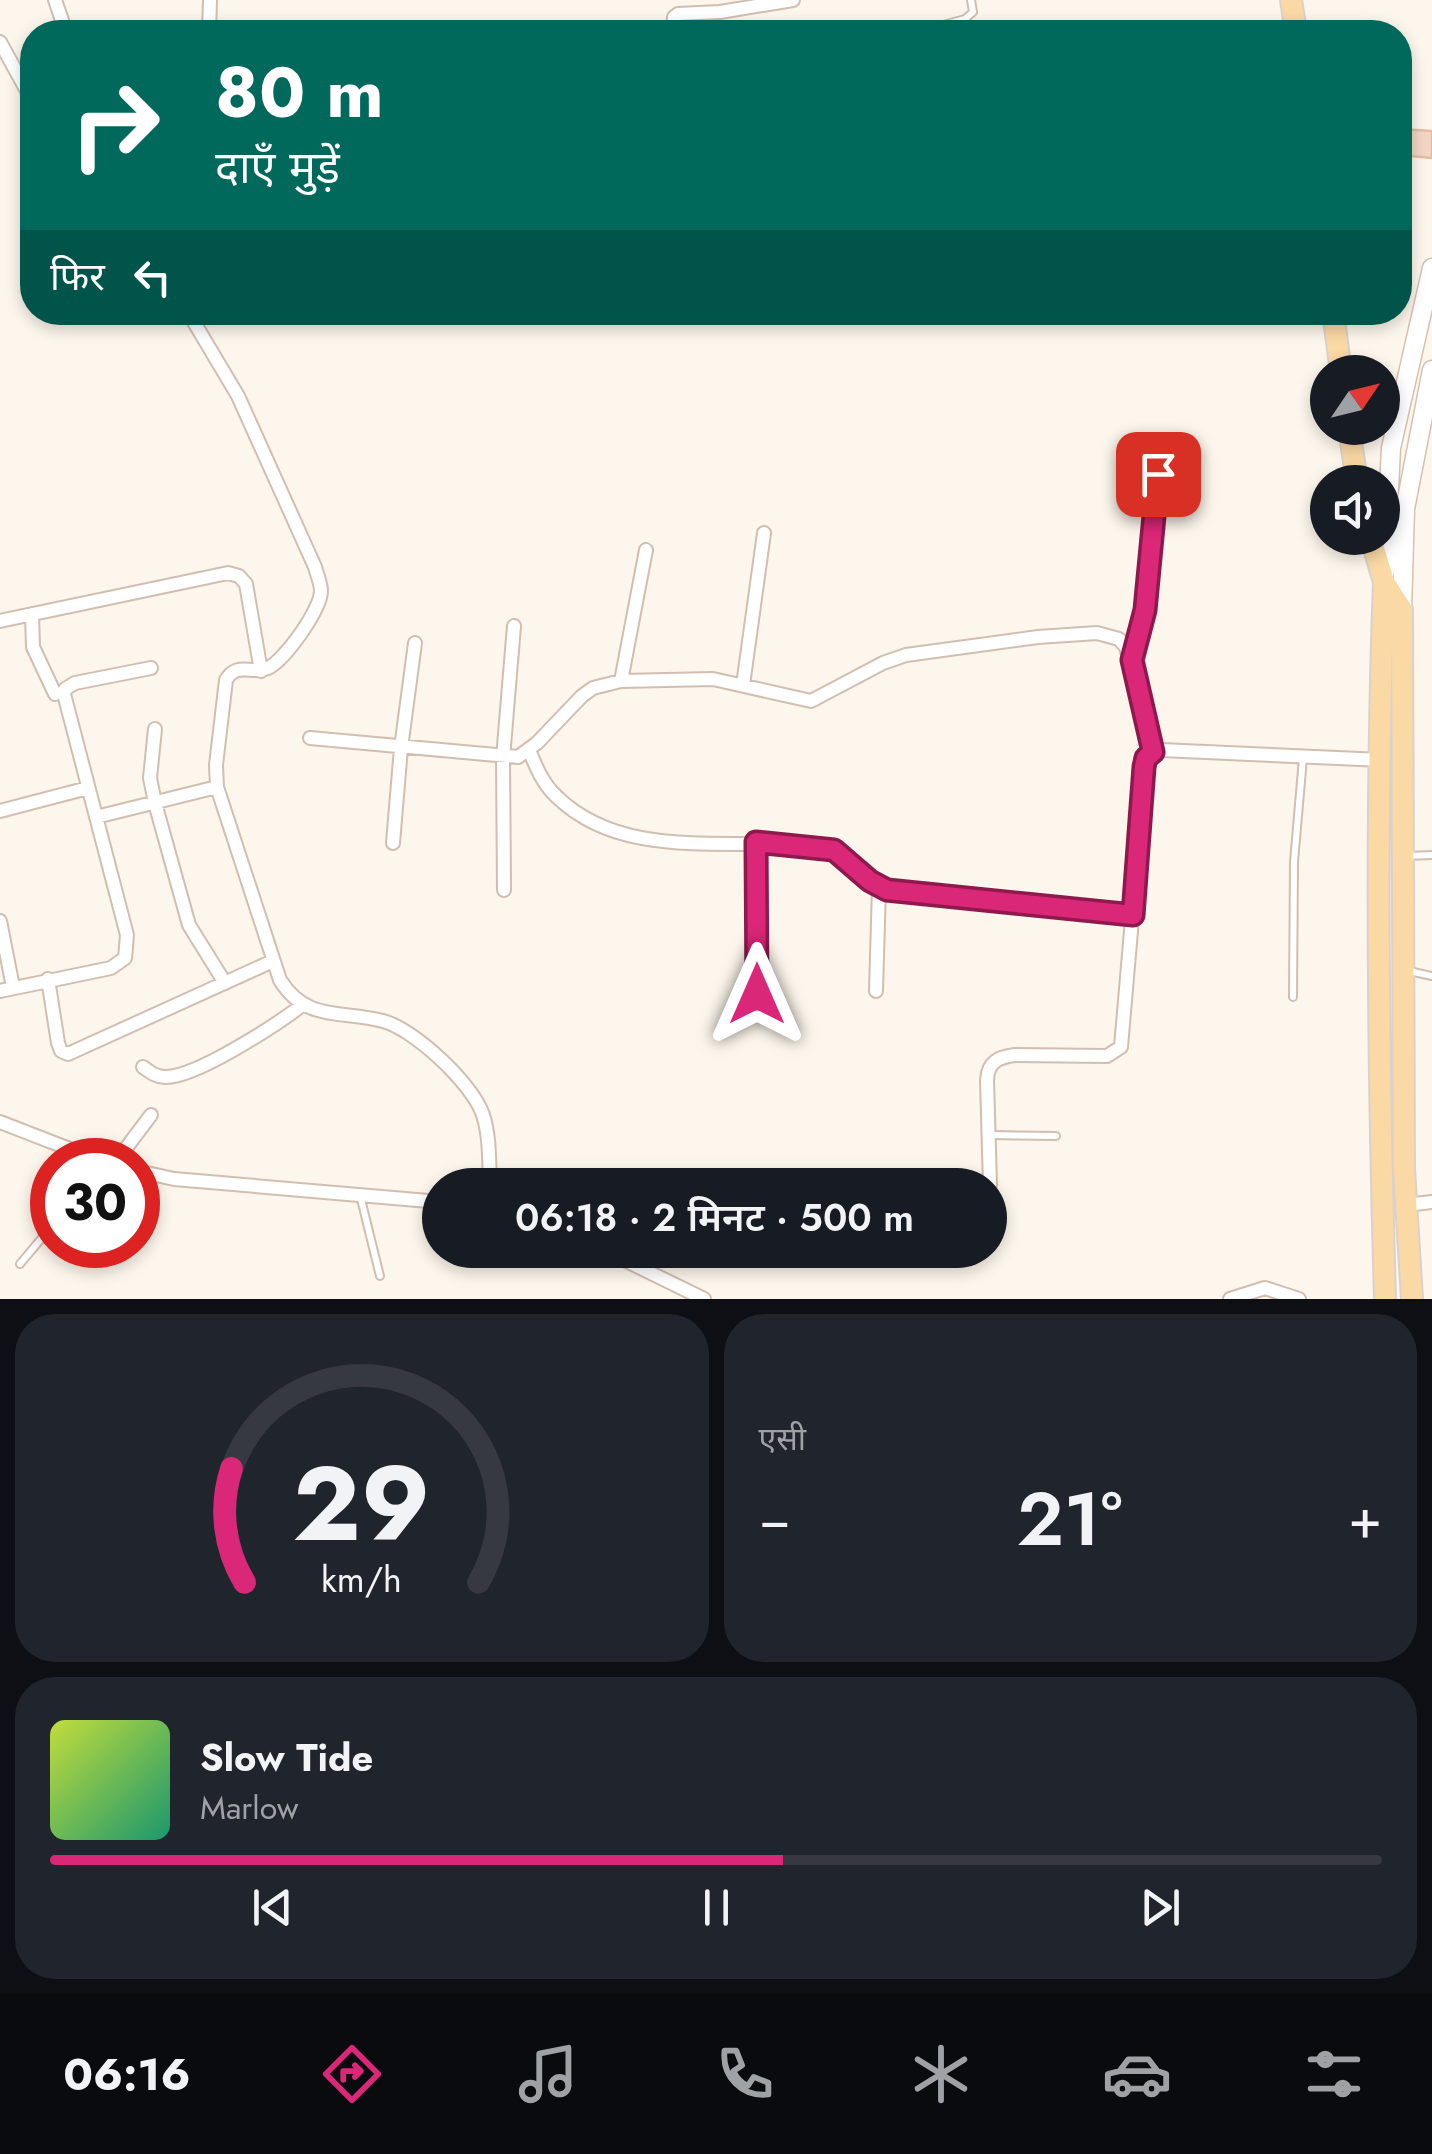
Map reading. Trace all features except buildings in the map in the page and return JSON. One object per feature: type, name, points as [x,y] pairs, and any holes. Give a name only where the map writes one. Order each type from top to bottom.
[{"type":"main road","points":[[1335,325],[1339,355]]},
{"type":"main road","points":[[1376,555],[1384,582],[1402,610],[1406,1205],[1412,1299]]},
{"type":"main road","points":[[1384,582],[1378,1108],[1385,1299]]},
{"type":"street","points":[[674,20],[681,14],[794,0]]},
{"type":"street","points":[[0,42],[20,79]]},
{"type":"street","points":[[1384,582],[1391,448],[1429,296],[1432,268]]},
{"type":"street","points":[[196,325],[238,396],[315,568],[321,592],[310,618],[280,660],[260,671],[238,668],[226,680],[217,787],[274,961],[290,996],[301,1006],[385,1021],[401,1028],[452,1071],[474,1096],[483,1115],[488,1168]]},
{"type":"street","points":[[1402,610],[1405,509],[1432,370]]},
{"type":"street","points":[[1132,660],[1145,610],[1158,474]]},
{"type":"street","points":[[743,686],[764,533]]},
{"type":"street","points":[[620,680],[646,550]]},
{"type":"street","points":[[0,621],[217,574],[239,576],[250,597],[260,671]]},
{"type":"street","points":[[32,614],[33,647],[56,694]]},
{"type":"street","points":[[504,890],[503,758],[514,626]]},
{"type":"street","points":[[310,738],[518,757],[582,696],[593,688],[620,680],[700,677],[811,701],[897,657],[1097,633],[1119,639],[1132,660],[1153,752]]},
{"type":"street","points":[[392,843],[416,643]]},
{"type":"street","points":[[0,921],[7,989],[111,968],[125,958],[127,935],[64,700],[66,688],[76,683],[151,668]]},
{"type":"street","points":[[155,729],[150,778],[155,803],[190,925],[225,983]]},
{"type":"street","points":[[529,750],[541,777],[556,797],[622,834],[664,841],[756,842],[834,850],[887,890],[1133,915]]},
{"type":"street","points":[[989,1168],[987,1070],[992,1063],[1016,1056],[1107,1056],[1121,1047],[1146,758],[1153,752],[1382,760]]},
{"type":"street","points":[[96,818],[217,787]]},
{"type":"street","points":[[0,811],[88,788]]},
{"type":"street","points":[[756,842],[757,994]]},
{"type":"street","points":[[876,991],[879,887]]},
{"type":"street","points":[[48,979],[58,1043],[61,1051],[68,1054],[274,961]]},
{"type":"street","points":[[143,1067],[161,1077],[181,1074],[260,1034],[301,1006]]},
{"type":"street","points":[[133,1138],[151,1114]]},
{"type":"street","points":[[0,1122],[41,1138]]},
{"type":"street","points":[[160,1176],[422,1200]]},
{"type":"street","points":[[1406,1205],[1432,1202]]},
{"type":"street","points":[[641,1268],[704,1299]]},
{"type":"street","points":[[1230,1299],[1265,1288],[1299,1299]]},
{"type":"lane","points":[[1292,997],[1294,862],[1304,756]]},
{"type":"lane","points":[[1401,856],[1432,856]]},
{"type":"lane","points":[[1403,970],[1432,976]]},
{"type":"lane","points":[[988,1134],[1056,1136]]},
{"type":"lane","points":[[359,1194],[380,1276]]},
{"type":"lane","points":[[20,1264],[30,1252]]},
{"type":"route","points":[[757,994],[756,842],[834,850],[870,881],[887,890],[1133,915],[1144,767],[1153,752],[1132,660],[1145,610],[1158,474]]}]
